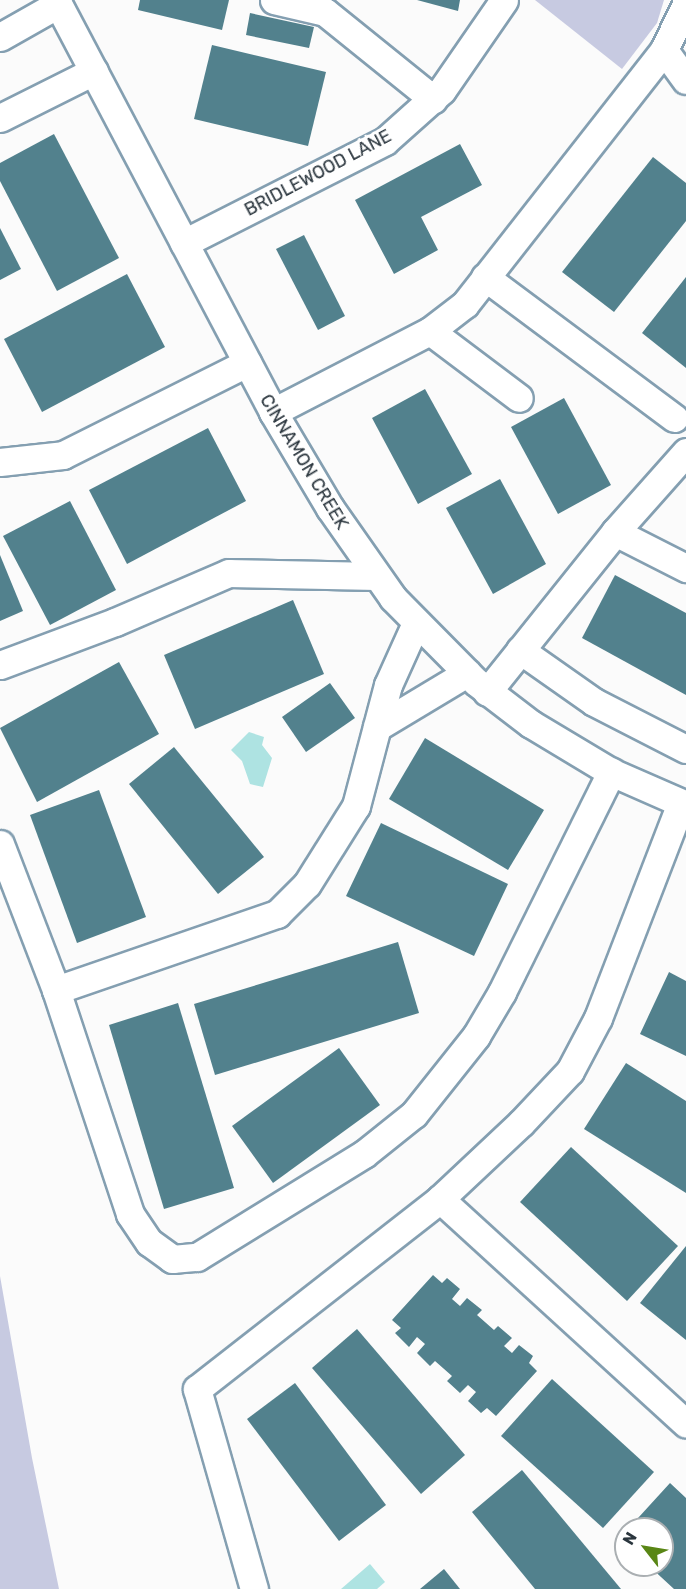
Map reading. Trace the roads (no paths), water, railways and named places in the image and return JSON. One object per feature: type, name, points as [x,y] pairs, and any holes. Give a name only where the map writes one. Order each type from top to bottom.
[{"type":"street","points":[[274,0],[325,12],[434,99]]},
{"type":"street","name":"BRIDLEWOOD LANE","points":[[184,243],[376,146],[434,99],[504,0]]},
{"type":"street","points":[[0,37],[57,2]]},
{"type":"street","name":"CINNAMON CREEK","points":[[57,2],[273,412],[375,576],[416,623],[487,692],[531,724],[611,772],[683,804]]},
{"type":"street","points":[[273,412],[430,331],[465,304],[664,50],[686,4]]},
{"type":"street","points":[[664,50],[686,80]]},
{"type":"street","points":[[0,118],[94,71]]},
{"type":"street","points":[[485,277],[674,418]]},
{"type":"street","points":[[430,331],[519,398]]},
{"type":"street","points":[[0,462],[63,454],[247,363]]},
{"type":"street","points":[[487,692],[615,532],[686,452]]},
{"type":"street","points":[[615,532],[686,568]]},
{"type":"street","points":[[0,665],[115,622],[229,573],[375,576]]},
{"type":"street","points":[[57,990],[277,914],[314,874],[356,806],[388,685],[416,623]]},
{"type":"street","points":[[520,650],[594,702],[686,749]]},
{"type":"street","points":[[377,727],[467,673]]},
{"type":"street","points":[[0,844],[57,990],[129,1214],[148,1242],[172,1259],[197,1257],[364,1154],[421,1107],[476,1036],[502,992],[611,772]]},
{"type":"street","points":[[254,1589],[197,1389],[440,1199],[521,1123],[570,1071],[598,1018],[683,804]]},
{"type":"street","points":[[440,1199],[686,1424]]}]
